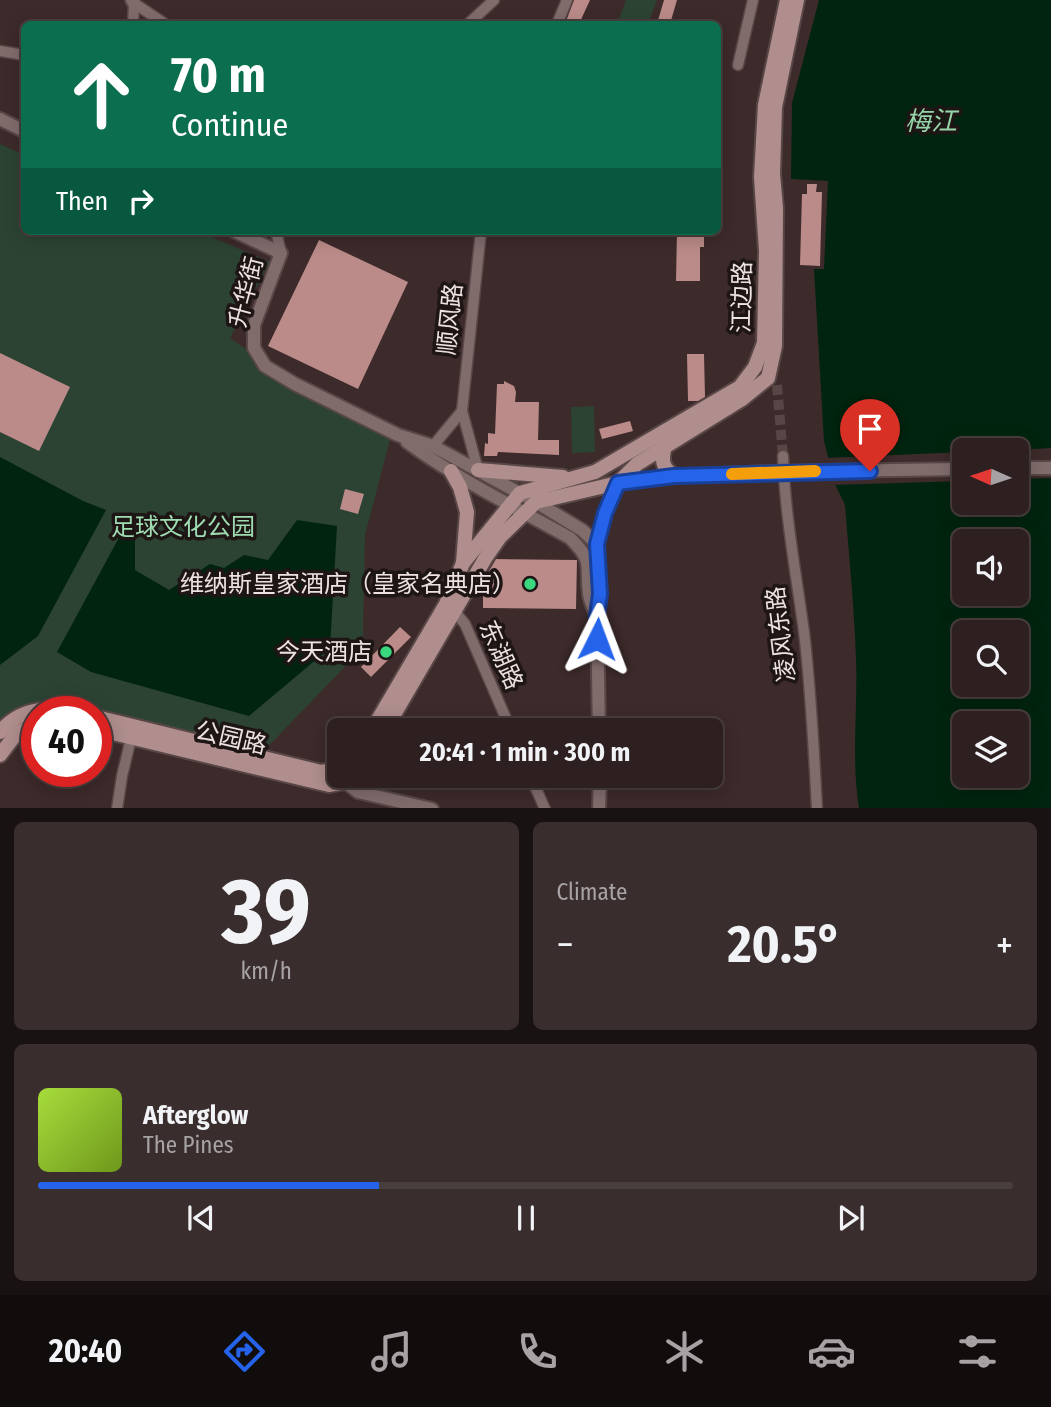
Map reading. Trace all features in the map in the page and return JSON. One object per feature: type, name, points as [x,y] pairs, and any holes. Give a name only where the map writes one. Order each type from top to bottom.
[{"type":"main road","name":"江边路","points":[[515,499],[595,472],[740,387],[755,367],[764,343],[765,251],[761,177],[765,105],[787,0]]},
{"type":"main road","name":"江边路","points":[[772,381],[775,346],[775,107],[797,0]]},
{"type":"main road","points":[[380,718],[450,606],[500,537],[530,507],[618,483],[637,464],[772,381]]},
{"type":"main road","points":[[665,446],[663,463],[666,471],[674,476]]},
{"type":"main road","points":[[478,470],[572,478]]},
{"type":"main road","points":[[390,718],[450,606],[463,563],[467,512],[460,487],[451,471]]},
{"type":"main road","points":[[463,563],[515,499]]},
{"type":"main road","points":[[0,732],[6,724],[21,716]]},
{"type":"main road","name":"公园路","points":[[112,720],[327,773]]},
{"type":"main road","points":[[0,755],[21,731]]},
{"type":"main road","name":"公园路","points":[[112,733],[327,785]]},
{"type":"street","points":[[471,21],[494,0]]},
{"type":"street","points":[[558,21],[567,0]]},
{"type":"street","points":[[738,65],[753,0]]},
{"type":"street","points":[[133,1],[133,21]]},
{"type":"street","points":[[133,1],[161,21]]},
{"type":"street","points":[[0,51],[21,54]]},
{"type":"street","points":[[0,119],[21,130]]},
{"type":"street","name":"升华街","points":[[243,235],[281,253],[254,325],[254,348],[265,366],[295,384],[398,435],[433,446],[478,470],[515,499]]},
{"type":"street","points":[[276,235],[281,253]]},
{"type":"street","name":"顺风路","points":[[478,470],[461,411],[481,235]]},
{"type":"street","points":[[755,367],[772,381]]},
{"type":"street","points":[[433,446],[461,411]]},
{"type":"street","name":"升华街","points":[[398,435],[451,471],[515,499]]},
{"type":"street","name":"凌风东路","points":[[783,456],[784,494],[804,635],[817,808]]},
{"type":"street","points":[[1029,468],[1051,468]]},
{"type":"street","points":[[599,718],[597,616],[600,594],[597,544],[605,513],[618,483],[674,476],[952,469]]},
{"type":"street","points":[[515,499],[582,530],[597,544]]},
{"type":"street","points":[[530,507],[582,550],[588,562],[589,596],[597,616]]},
{"type":"street","name":"东湖路","points":[[450,606],[465,624],[506,718]]},
{"type":"street","points":[[117,808],[121,776],[134,725]]},
{"type":"street","points":[[355,788],[358,792],[432,808]]},
{"type":"street","points":[[536,788],[545,808]]},
{"type":"street","points":[[599,808],[600,788]]},
{"type":"green space","points":[[626,0],[657,0],[649,21],[618,21]]},
{"type":"green space","name":"足球文化公园","points":[[0,144],[21,154],[21,235],[207,235],[270,262],[230,338],[288,378],[392,432],[365,535],[364,647],[256,759],[112,717],[112,696],[21,696],[21,718],[0,718]]},
{"type":"green space","points":[[594,406],[595,452],[572,453],[571,407]]},
{"type":"water","name":"梅江","points":[[819,0],[1051,0],[1051,808],[859,808],[855,770],[855,638],[845,505],[835,484],[824,441],[814,269],[824,269],[828,181],[791,179],[792,103]]},
{"type":"water","points":[[0,457],[83,501],[106,510],[38,636],[0,665]]},
{"type":"water","points":[[297,520],[337,526],[330,648],[249,716],[91,672],[57,652],[128,521],[135,533],[135,570],[169,590],[210,564],[224,568],[244,555],[268,560]]},
{"type":"pier","points":[[1051,448],[1051,478],[1029,479],[1029,449]]},
{"type":"pier","points":[[952,453],[952,481],[832,485],[825,458]]},
{"type":"building","points":[[574,0],[590,0],[580,21],[566,21]]},
{"type":"building","points":[[664,0],[677,0],[671,21],[658,21]]},
{"type":"building","points":[[807,184],[817,184],[816,192],[822,192],[820,266],[800,265],[802,194],[807,194]]},
{"type":"building","points":[[677,235],[704,235],[704,247],[700,247],[700,281],[676,281]]},
{"type":"building","points":[[319,240],[408,282],[358,389],[268,346]]},
{"type":"building","points":[[0,353],[70,387],[39,451],[0,432]]},
{"type":"building","points":[[687,354],[704,354],[705,397],[698,401],[688,401]]},
{"type":"building","points":[[504,381],[514,386],[515,402],[539,402],[538,440],[559,440],[559,455],[498,452],[497,456],[484,456],[488,433],[495,434],[497,384],[504,384]]},
{"type":"building","points":[[630,421],[633,431],[602,439],[599,429]]},
{"type":"building","points":[[345,489],[364,494],[358,514],[340,509]]},
{"type":"building","name":"维纳斯皇家酒店（皇家名典店）","points":[[496,559],[577,560],[576,609],[483,608],[483,581]]},
{"type":"building","name":"今天酒店","points":[[400,627],[411,637],[371,677],[361,667]]},
{"type":"tunnel","points":[[777,385],[783,456]]},
{"type":"slow traffic","points":[[732,474],[815,471]]},
{"type":"place","name":"维纳斯皇家酒店（皇家名典店）","points":[[530,584]]},
{"type":"place","name":"今天酒店","points":[[386,652]]},
{"type":"route","points":[[597,639],[600,594],[597,544],[605,513],[618,483],[674,476],[870,471]]}]
